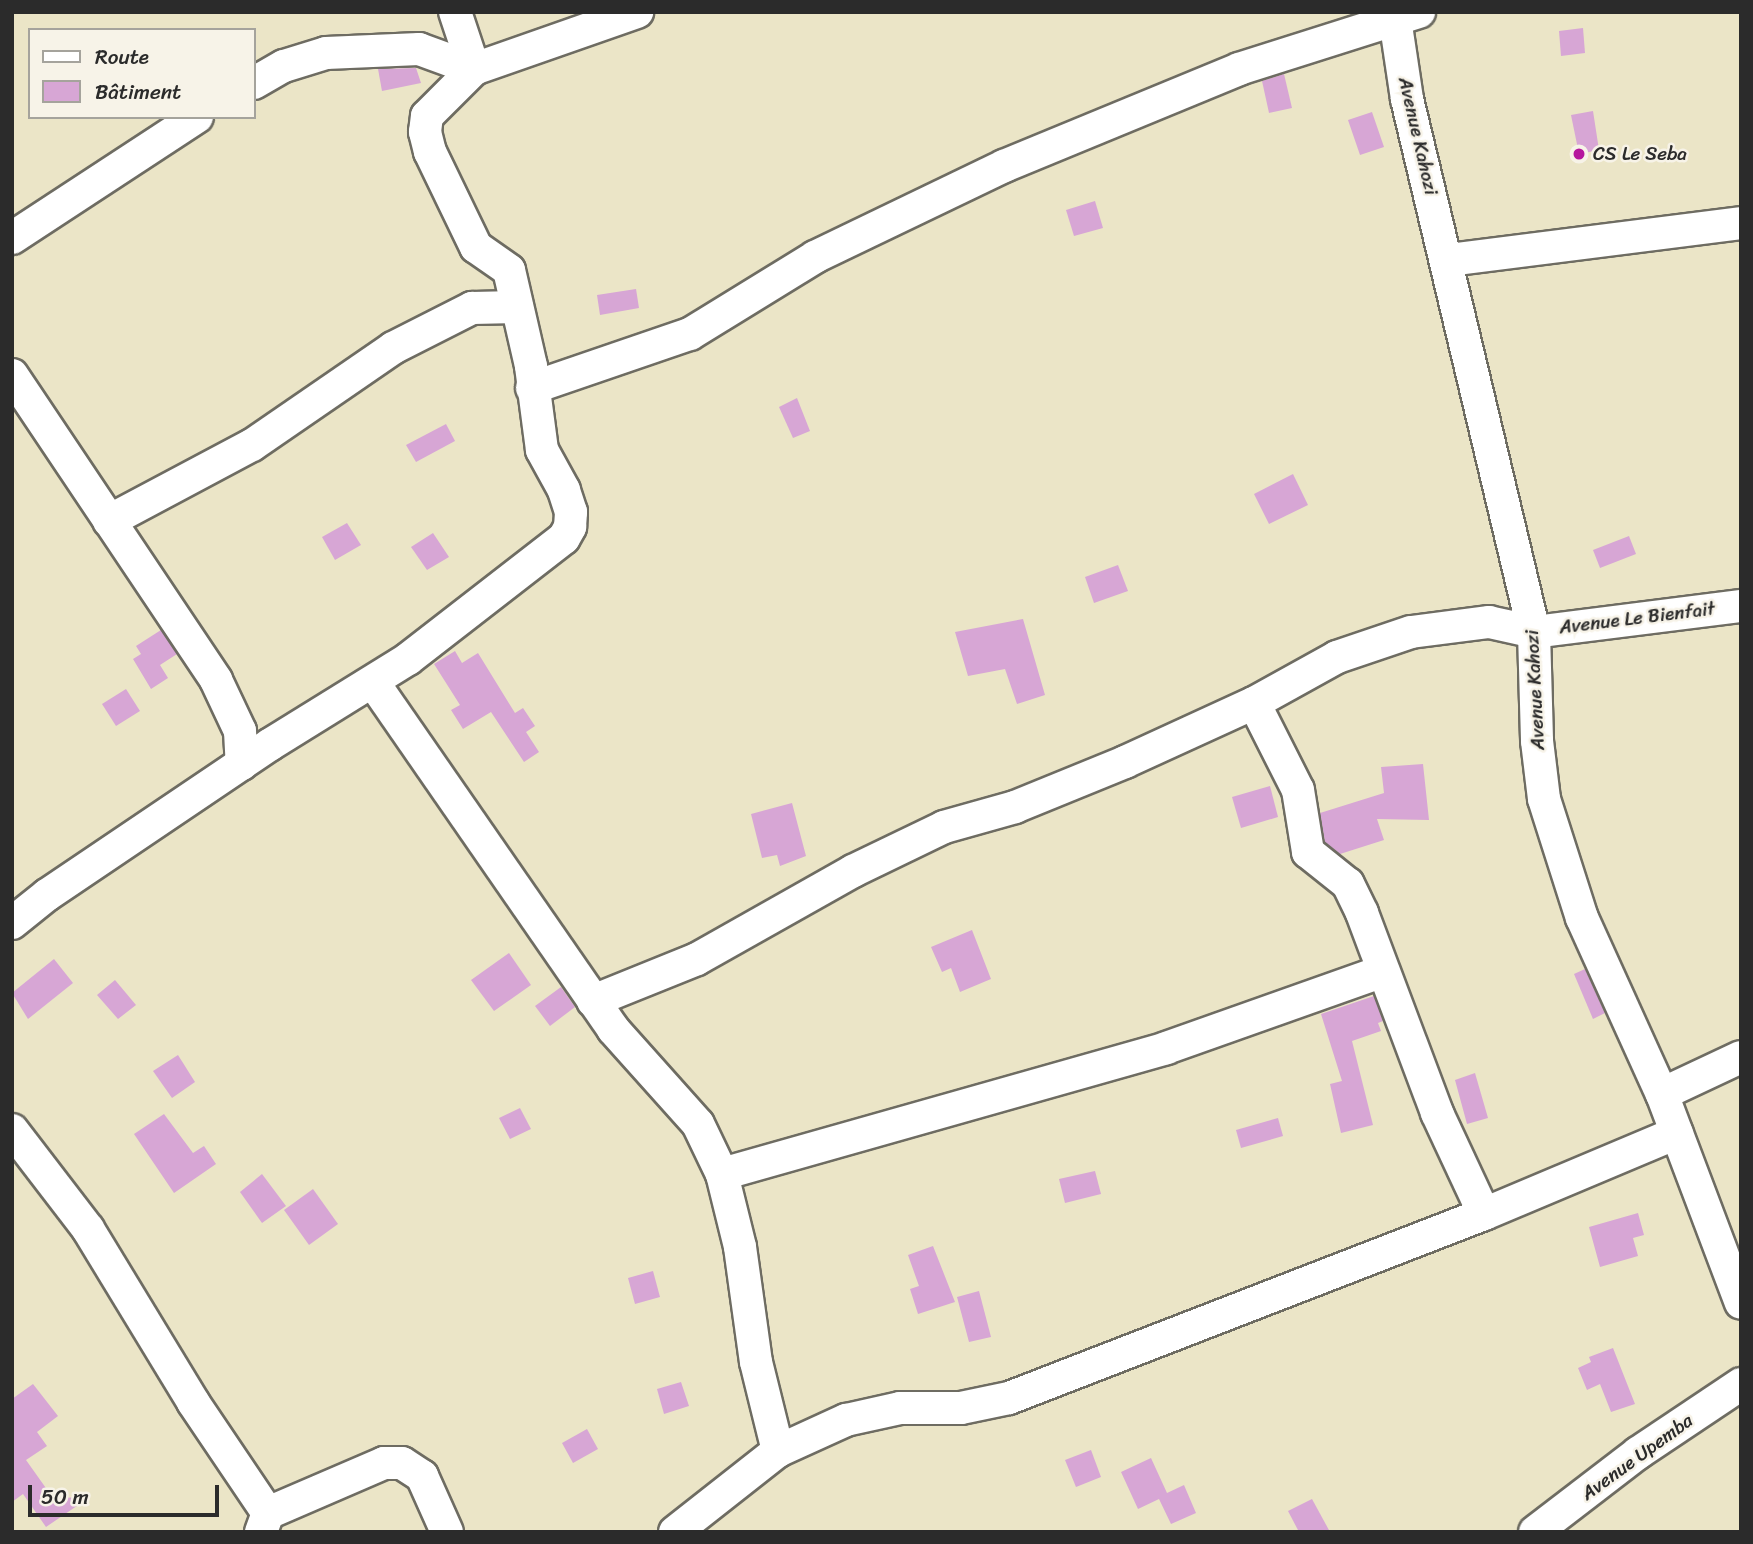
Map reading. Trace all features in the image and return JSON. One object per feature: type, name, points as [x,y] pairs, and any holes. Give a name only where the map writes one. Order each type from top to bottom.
[{"type":"street","points":[[455,12],[474,69]]},
{"type":"street","points":[[12,923],[58,887],[242,764],[373,682],[564,538],[570,527],[571,512],[564,490],[542,450],[531,366],[509,270],[476,247],[430,152],[425,132],[427,116],[474,69],[637,12]]},
{"type":"street","points":[[532,388],[691,334],[815,257],[1004,166],[1239,69],[1402,14]]},
{"type":"street","name":"Avenue Kahozi","points":[[1402,14],[1407,99],[1448,260],[1534,632],[1537,741],[1544,799],[1582,918],[1662,1094],[1741,1303]]},
{"type":"street","points":[[256,82],[284,66],[326,53],[419,49],[474,69]]},
{"type":"street","points":[[12,238],[194,119]]},
{"type":"street","points":[[1448,260],[1741,223]]},
{"type":"street","points":[[109,521],[252,445],[393,348],[472,308],[517,307]]},
{"type":"street","points":[[12,375],[216,680],[240,731],[242,764]]},
{"type":"street","name":"Avenue Le Bienfait","points":[[593,1001],[697,959],[853,871],[944,827],[1015,807],[1254,703],[1337,657],[1411,632],[1489,622],[1534,632],[1741,606]]},
{"type":"street","points":[[373,682],[593,1001],[698,1124],[722,1174],[740,1247],[756,1362],[778,1451]]},
{"type":"street","points":[[1254,703],[1298,790],[1308,852],[1348,884],[1437,1113],[1484,1214]]},
{"type":"street","points":[[722,1174],[1129,1059],[1383,971]]},
{"type":"street","points":[[1662,1094],[1741,1057]]},
{"type":"street","points":[[12,1130],[88,1229],[264,1523],[359,1471],[402,1463],[422,1475],[447,1532]]},
{"type":"street","points":[[675,1532],[778,1451],[846,1420],[900,1408],[961,1408],[1009,1398],[1484,1214],[1677,1133]]},
{"type":"street","name":"Avenue Upemba","points":[[1535,1532],[1639,1452],[1741,1384]]},
{"type":"building","points":[[1583,28],[1585,53],[1561,56],[1559,31]]},
{"type":"building","points":[[416,68],[421,83],[382,91],[378,69]]},
{"type":"building","points":[[1284,74],[1292,108],[1269,113],[1262,81]]},
{"type":"building","points":[[1593,111],[1599,150],[1579,154],[1571,115]]},
{"type":"building","points":[[1372,112],[1384,147],[1360,155],[1348,120]]},
{"type":"building","points":[[1095,201],[1103,228],[1074,236],[1066,210]]},
{"type":"building","points":[[636,289],[639,308],[600,315],[597,295]]},
{"type":"building","points":[[797,398],[810,431],[793,438],[779,407]]},
{"type":"building","points":[[446,424],[455,441],[416,462],[406,445]]},
{"type":"building","points":[[1293,474],[1308,505],[1269,524],[1254,494]]},
{"type":"building","points":[[347,523],[361,545],[335,560],[322,537]]},
{"type":"building","points":[[433,533],[449,557],[427,570],[411,547]]},
{"type":"building","points":[[1629,536],[1636,554],[1600,568],[1593,550]]},
{"type":"building","points":[[1118,565],[1128,591],[1094,603],[1085,577]]},
{"type":"building","points":[[1023,619],[1045,695],[1017,704],[1005,669],[968,676],[955,632]]},
{"type":"building","points":[[161,630],[177,654],[160,665],[168,678],[151,689],[133,659],[141,654],[136,646]]},
{"type":"building","points":[[455,651],[462,663],[478,653],[515,713],[523,708],[535,726],[526,732],[539,752],[524,762],[491,712],[463,729],[451,710],[460,705],[434,664]]},
{"type":"building","points":[[126,689],[140,711],[116,726],[102,704]]},
{"type":"building","points":[[1423,764],[1429,820],[1377,819],[1384,840],[1340,854],[1325,842],[1320,813],[1384,793],[1381,767]]},
{"type":"building","points":[[1270,786],[1278,817],[1241,828],[1232,797]]},
{"type":"building","points":[[792,803],[806,856],[780,866],[777,855],[762,858],[751,814]]},
{"type":"building","points":[[972,930],[991,979],[960,992],[951,968],[942,972],[931,947]]},
{"type":"building","points":[[509,953],[531,985],[494,1011],[471,980]]},
{"type":"building","points":[[54,959],[73,983],[28,1019],[12,993]]},
{"type":"building","points":[[1585,969],[1605,1013],[1593,1019],[1574,974]]},
{"type":"building","points":[[115,980],[136,1005],[118,1019],[97,995]]},
{"type":"building","points":[[561,987],[575,1007],[550,1026],[535,1006]]},
{"type":"building","points":[[1374,996],[1383,1021],[1378,1023],[1381,1031],[1352,1041],[1373,1125],[1341,1133],[1330,1084],[1342,1081],[1321,1014]]},
{"type":"building","points":[[178,1055],[195,1082],[172,1098],[153,1071]]},
{"type":"building","points":[[1475,1073],[1488,1118],[1467,1124],[1455,1080]]},
{"type":"building","points":[[520,1108],[531,1129],[510,1139],[499,1118]]},
{"type":"building","points":[[164,1114],[193,1153],[204,1146],[216,1164],[174,1193],[134,1134]]},
{"type":"building","points":[[1278,1118],[1283,1136],[1241,1148],[1236,1130]]},
{"type":"building","points":[[1095,1171],[1101,1194],[1065,1203],[1059,1179]]},
{"type":"building","points":[[262,1174],[286,1206],[262,1223],[240,1192]]},
{"type":"building","points":[[313,1189],[338,1224],[309,1245],[284,1210]]},
{"type":"building","points":[[1638,1213],[1644,1235],[1633,1238],[1638,1256],[1600,1267],[1589,1227]]},
{"type":"building","points":[[933,1246],[955,1302],[918,1314],[910,1289],[919,1286],[908,1255]]},
{"type":"building","points":[[653,1271],[660,1297],[635,1304],[628,1278]]},
{"type":"building","points":[[979,1291],[991,1337],[969,1342],[957,1297]]},
{"type":"building","points":[[1613,1348],[1635,1404],[1611,1412],[1600,1384],[1587,1390],[1578,1368],[1591,1362],[1589,1357]]},
{"type":"building","points":[[681,1382],[689,1406],[664,1414],[657,1389]]},
{"type":"building","points":[[33,1384],[58,1416],[37,1432],[47,1446],[26,1460],[53,1498],[90,1497],[46,1527],[23,1494],[12,1502],[12,1399]]},
{"type":"building","points":[[587,1429],[598,1449],[573,1463],[562,1443]]},
{"type":"building","points":[[1091,1450],[1101,1477],[1076,1487],[1065,1460]]},
{"type":"building","points":[[1151,1458],[1167,1493],[1184,1485],[1196,1513],[1171,1524],[1159,1499],[1138,1509],[1121,1472]]},
{"type":"building","points":[[1312,1499],[1330,1532],[1299,1532],[1288,1511]]},
{"type":"place","name":"CS Le Seba","points":[[1579,154]]}]
